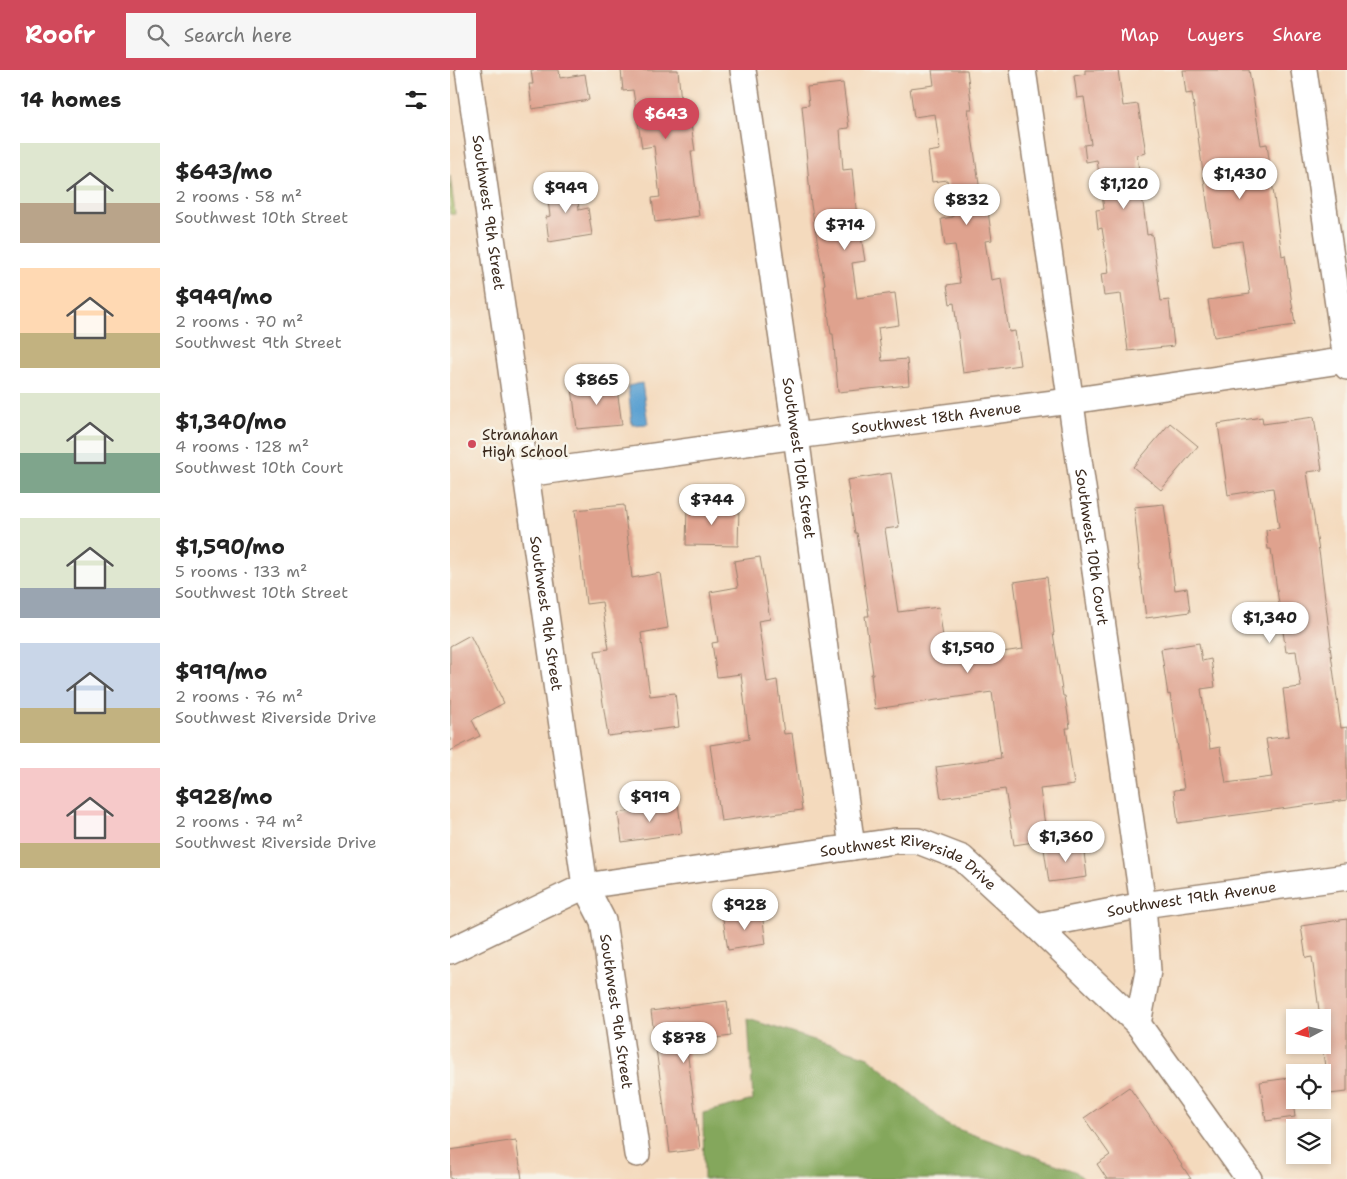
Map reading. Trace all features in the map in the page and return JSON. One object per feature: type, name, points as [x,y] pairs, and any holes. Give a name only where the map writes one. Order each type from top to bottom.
[{"type":"street","name":"Southwest 9th Street","points":[[468,70],[585,886],[603,921],[637,1154]]},
{"type":"street","name":"Southwest 10th Street","points":[[743,70],[796,436],[852,847]]},
{"type":"street","name":"Southwest 10th Court","points":[[1023,70],[1143,905],[1148,971],[1138,1024]]},
{"type":"street","points":[[1304,70],[1347,362]]},
{"type":"street","name":"Southwest 18th Avenue","points":[[526,474],[1347,362]]},
{"type":"street","name":"Southwest Riverside Drive","points":[[450,951],[585,886],[895,841],[918,841],[962,858],[1138,1024],[1249,1179]]},
{"type":"street","name":"Southwest 19th Avenue","points":[[1036,926],[1143,905],[1347,877]]},
{"type":"green space","points":[[450,175],[455,214],[450,214]]},
{"type":"green space","points":[[748,1019],[868,1057],[949,1126],[1075,1171],[1084,1179],[704,1179],[703,1113],[753,1100]]},
{"type":"water","points":[[642,383],[648,424],[632,425],[628,386]]},
{"type":"building","points":[[531,70],[559,70],[560,78],[585,74],[589,100],[532,109],[529,84],[533,84]]},
{"type":"building","points":[[621,70],[678,70],[682,112],[689,111],[695,151],[691,151],[699,216],[655,222],[652,198],[660,197],[654,146],[642,148],[633,90],[623,91]]},
{"type":"building","points":[[932,70],[967,70],[972,109],[968,109],[981,198],[986,197],[992,240],[985,241],[991,280],[1001,278],[1009,332],[1015,331],[1020,365],[963,373],[954,303],[950,304],[947,285],[960,283],[955,245],[945,246],[941,219],[953,217],[947,180],[932,182],[928,152],[940,150],[935,114],[914,117],[910,88],[934,85]]},
{"type":"building","points":[[1085,70],[1118,70],[1123,106],[1138,104],[1146,153],[1137,155],[1147,235],[1152,234],[1161,301],[1169,300],[1174,346],[1128,351],[1121,294],[1104,296],[1101,274],[1109,273],[1102,228],[1098,229],[1096,210],[1104,209],[1097,160],[1086,162],[1084,145],[1091,144],[1084,97],[1077,98],[1074,76],[1085,74]]},
{"type":"building","points":[[1183,70],[1249,70],[1261,145],[1267,144],[1282,256],[1285,255],[1295,325],[1214,337],[1208,300],[1250,294],[1242,241],[1213,245],[1192,93],[1186,94]]},
{"type":"building","points":[[843,83],[849,128],[840,129],[843,170],[852,169],[857,218],[865,261],[852,263],[857,298],[895,293],[899,325],[878,328],[882,361],[907,359],[909,385],[838,392],[833,334],[831,334],[825,284],[811,205],[802,106],[809,105],[807,87]]},
{"type":"building","points":[[576,182],[579,210],[588,208],[592,235],[549,242],[546,217],[550,216],[546,186]]},
{"type":"building","points":[[616,382],[622,425],[577,429],[572,388]]},
{"type":"building","points":[[1262,417],[1263,424],[1314,417],[1322,470],[1307,472],[1320,558],[1341,728],[1347,727],[1347,800],[1178,823],[1174,790],[1184,789],[1170,694],[1168,695],[1161,649],[1199,643],[1202,661],[1211,659],[1215,687],[1201,689],[1210,749],[1220,747],[1226,783],[1272,777],[1266,739],[1289,736],[1283,689],[1301,687],[1296,651],[1286,652],[1271,549],[1268,549],[1266,530],[1279,528],[1273,488],[1228,495],[1218,424]]},
{"type":"building","points":[[1170,423],[1198,446],[1161,490],[1133,467]]},
{"type":"building","points":[[891,473],[899,527],[885,529],[898,612],[939,607],[946,660],[1023,649],[1014,582],[1047,577],[1053,633],[1070,728],[1066,728],[1074,785],[1040,789],[1047,840],[1014,845],[1005,789],[941,798],[936,767],[1001,758],[992,692],[875,709],[871,674],[873,674],[865,616],[869,616],[847,480]]},
{"type":"building","points":[[1164,504],[1175,590],[1187,588],[1190,612],[1146,618],[1134,507]]},
{"type":"building","points":[[624,505],[632,578],[660,573],[668,628],[641,633],[650,696],[675,693],[679,727],[608,736],[595,651],[609,649],[602,602],[586,604],[575,510]]},
{"type":"building","points":[[687,506],[739,508],[738,546],[686,545]]},
{"type":"building","points":[[760,557],[770,619],[758,621],[767,682],[777,680],[784,734],[792,733],[802,810],[721,821],[710,745],[749,739],[741,674],[717,677],[712,643],[718,642],[710,592],[738,587],[734,561]]},
{"type":"building","points":[[470,635],[504,703],[472,720],[480,736],[450,751],[450,646]]},
{"type":"building","points":[[678,804],[682,833],[622,842],[618,813]]},
{"type":"building","points":[[1083,844],[1087,877],[1049,882],[1044,849]]},
{"type":"building","points":[[762,913],[766,944],[728,950],[723,919]]},
{"type":"building","points":[[1347,919],[1347,1092],[1331,1094],[1331,1064],[1325,1064],[1323,1054],[1331,1054],[1331,1009],[1319,1009],[1312,957],[1306,958],[1301,926]]},
{"type":"building","points":[[727,1001],[731,1036],[686,1042],[700,1149],[670,1153],[651,1011]]},
{"type":"building","points":[[1286,1079],[1286,1109],[1294,1109],[1295,1117],[1266,1121],[1260,1082]]},
{"type":"building","points":[[1129,1087],[1191,1179],[1107,1179],[1097,1164],[1110,1155],[1084,1118]]},
{"type":"building","points":[[516,1140],[522,1179],[450,1179],[450,1150]]},
{"type":"place","name":"Stranahan High School","points":[[472,444]]}]
